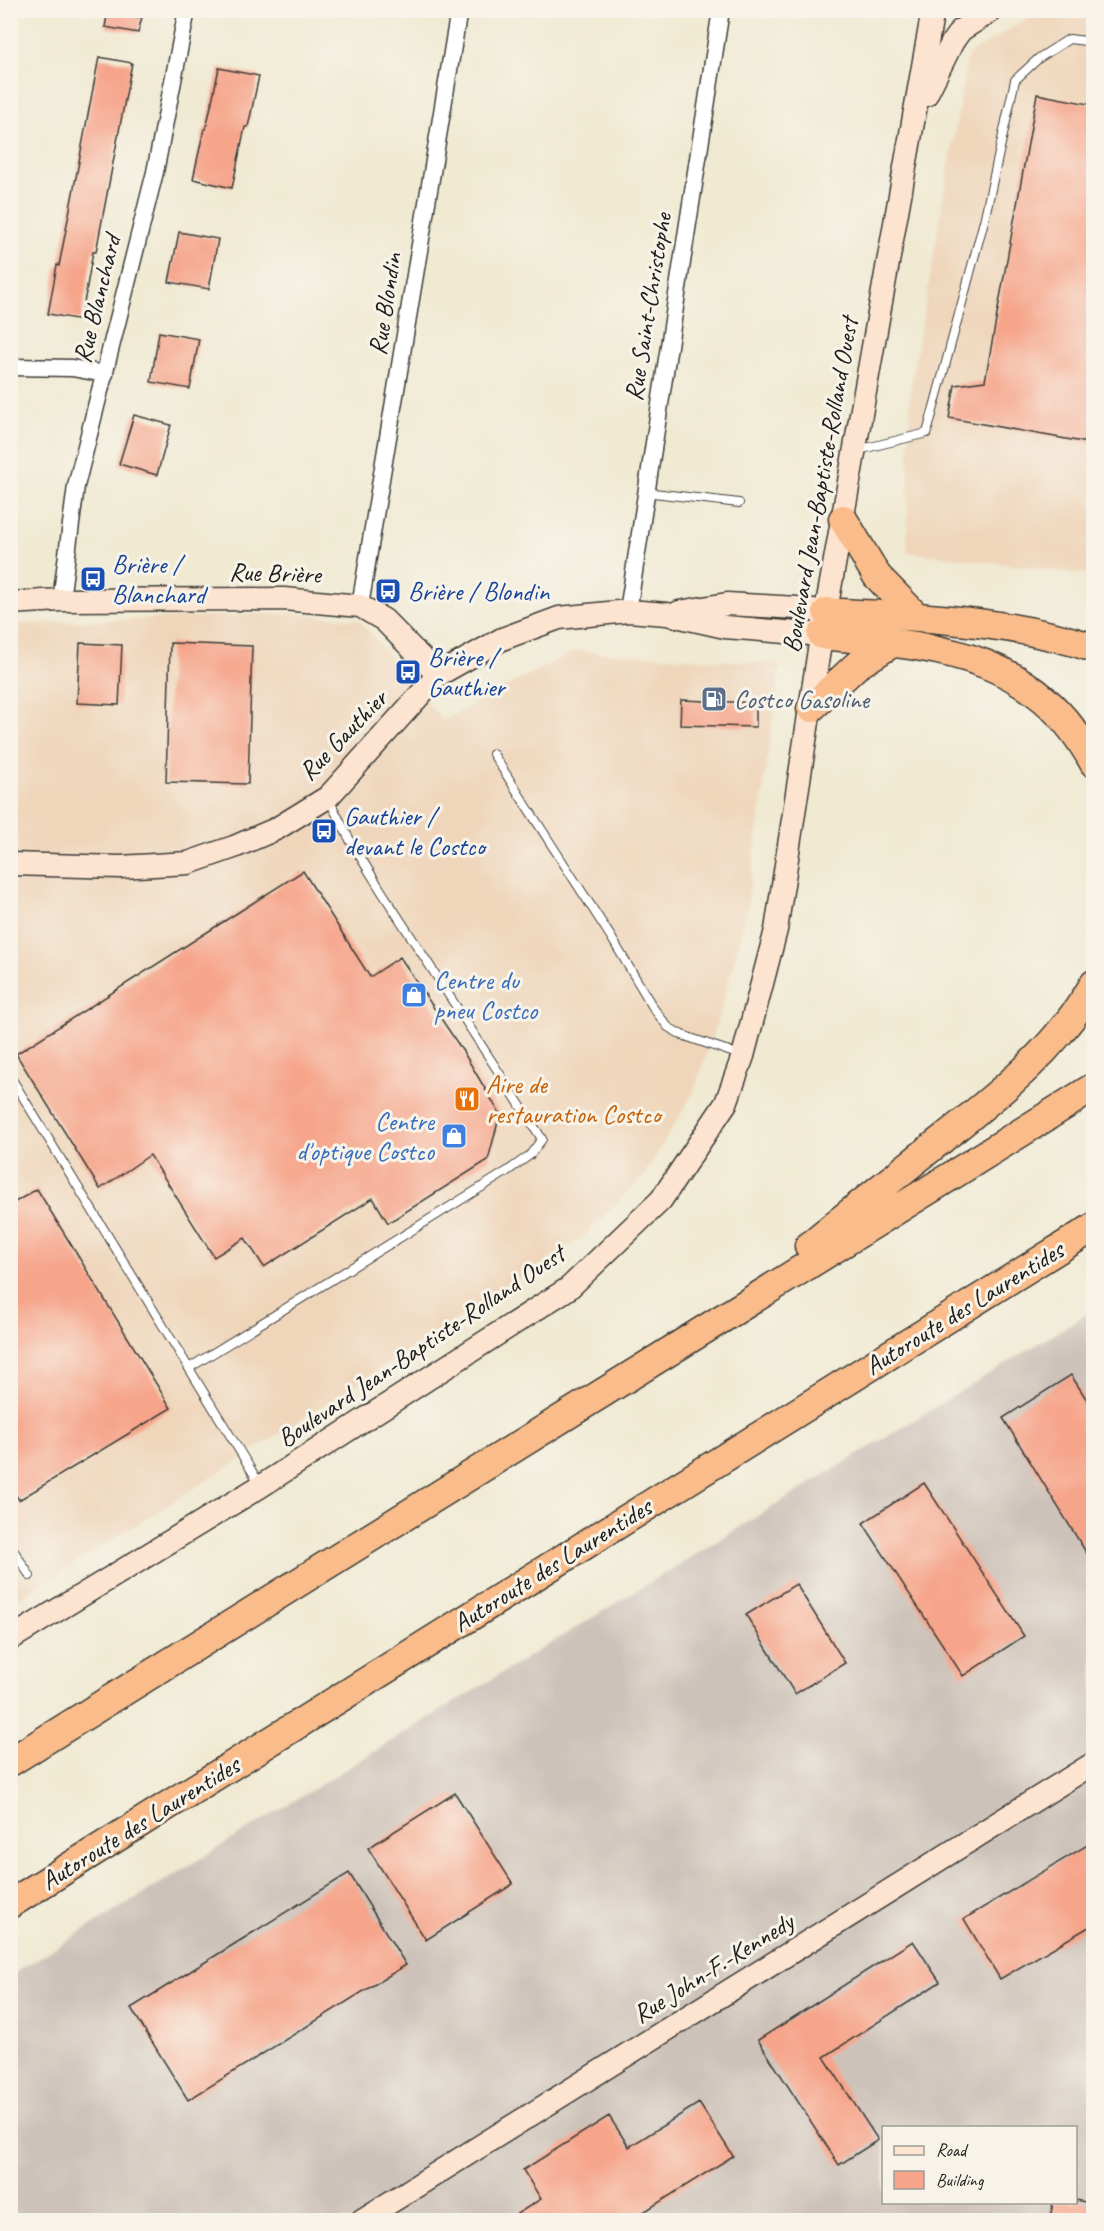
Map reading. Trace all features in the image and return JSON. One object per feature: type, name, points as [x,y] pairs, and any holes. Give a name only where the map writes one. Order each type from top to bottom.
[{"type":"highway","points":[[843,519],[877,576],[916,616]]},
{"type":"highway","points":[[824,624],[916,616],[1052,635],[1094,648]]},
{"type":"highway","points":[[824,624],[891,644],[960,654],[981,660],[1009,674],[1058,712],[1094,763]]},
{"type":"highway","points":[[811,708],[856,666],[891,644]]},
{"type":"highway","points":[[706,1328],[1016,1079],[1059,1036],[1094,984]]},
{"type":"highway","points":[[10,1762],[1094,1087]]},
{"type":"highway","name":"Autoroute des Laurentides","points":[[10,1904],[1094,1227]]},
{"type":"street","name":"Rue Blanchard","points":[[61,600],[76,486],[155,172],[187,10]]},
{"type":"street","name":"Rue Blondin","points":[[360,606],[459,10]]},
{"type":"street","name":"Rue Saint-Christophe","points":[[628,611],[721,10]]},
{"type":"street","name":"Boulevard Jean-Baptiste-Rolland Ouest","points":[[10,1639],[261,1486],[569,1288],[661,1200],[726,1103],[743,1056],[776,930],[824,624],[933,10]]},
{"type":"street","points":[[914,114],[926,96],[953,41],[962,30],[993,10]]},
{"type":"street","points":[[10,367],[72,368],[105,374]]},
{"type":"street","name":"Rue Brière","points":[[10,603],[61,600],[284,599],[360,606],[384,620],[438,675]]},
{"type":"street","name":"Rue Gauthier","points":[[10,864],[120,867],[188,862],[234,848],[276,829],[328,797],[438,675],[502,639],[559,618],[628,611],[667,614],[725,627],[824,624]]},
{"type":"street","name":"Rue John-F.-Kennedy","points":[[362,2220],[1094,1763]]},
{"type":"lane","points":[[855,450],[927,433],[984,222],[1015,80],[1039,58],[1069,39],[1094,42]]},
{"type":"lane","points":[[645,492],[739,504]]},
{"type":"lane","points":[[493,754],[611,936],[654,1009],[668,1027],[682,1035],[743,1056]]},
{"type":"lane","points":[[189,1368],[506,1172],[530,1155],[542,1139],[382,892],[351,842],[328,797]]},
{"type":"lane","points":[[10,1076],[261,1486]]},
{"type":"lane","points":[[10,1545],[30,1576]]},
{"type":"shaded area","points":[[1032,15],[1093,18],[1093,575],[907,552],[910,392],[968,55]]},
{"type":"shaded area","points":[[292,613],[359,620],[443,721],[575,651],[780,664],[747,910],[721,1010],[694,1092],[643,1177],[581,1239],[206,1481],[11,1603],[11,624]]},
{"type":"shaded area","points":[[1093,1310],[1093,2220],[11,2220],[11,1975]]},
{"type":"building","points":[[108,10],[138,10],[137,17],[142,17],[138,33],[105,27]]},
{"type":"building","points":[[99,57],[132,63],[81,320],[48,314]]},
{"type":"building","points":[[219,68],[259,76],[232,188],[193,179]]},
{"type":"building","points":[[1037,94],[1094,105],[1094,444],[949,418],[955,385],[985,381]]},
{"type":"building","points":[[179,232],[218,239],[209,289],[169,282]]},
{"type":"building","points":[[159,332],[199,339],[190,389],[151,382]]},
{"type":"building","points":[[134,415],[171,425],[157,475],[119,464]]},
{"type":"building","points":[[80,643],[122,645],[119,705],[77,703]]},
{"type":"building","points":[[170,643],[252,646],[248,784],[166,782]]},
{"type":"building","points":[[681,700],[756,703],[756,727],[680,725]]},
{"type":"building","points":[[303,871],[370,977],[400,957],[464,1053],[500,1114],[488,1160],[388,1223],[373,1198],[264,1267],[245,1238],[214,1257],[150,1155],[100,1189],[16,1054]]},
{"type":"building","points":[[37,1189],[171,1408],[19,1500],[10,1486],[10,1205]]},
{"type":"building","points":[[1071,1375],[1094,1411],[1094,1565],[1003,1418]]},
{"type":"building","points":[[924,1483],[1024,1636],[963,1676],[863,1523]]},
{"type":"building","points":[[796,1584],[845,1663],[795,1694],[746,1615]]},
{"type":"building","points":[[455,1793],[513,1884],[426,1940],[368,1848]]},
{"type":"building","points":[[1094,1841],[1094,1924],[1000,1979],[964,1919]]},
{"type":"building","points":[[349,1873],[406,1965],[188,2100],[131,2008]]},
{"type":"building","points":[[913,1941],[940,1982],[824,2057],[878,2140],[839,2165],[758,2040]]},
{"type":"building","points":[[699,2103],[733,2156],[631,2220],[507,2220],[541,2199],[523,2170],[609,2116],[629,2147]]},
{"type":"building","points":[[1077,2200],[1094,2204],[1094,2220],[1050,2220],[1053,2204],[1077,2204]]},
{"type":"place","name":"Brière / Blanchard","points":[[93,579]]},
{"type":"place","name":"Brière / Blondin","points":[[388,591]]},
{"type":"place","name":"Brière / Gauthier","points":[[408,672]]},
{"type":"place","name":"Costco Gasoline","points":[[714,699]]},
{"type":"place","name":"Gauthier / devant le Costco","points":[[324,831]]},
{"type":"place","name":"Centre du pneu Costco","points":[[414,995]]},
{"type":"place","name":"Aire de restauration Costco","points":[[467,1099]]},
{"type":"place","name":"Centre d'optique Costco","points":[[454,1136]]}]
